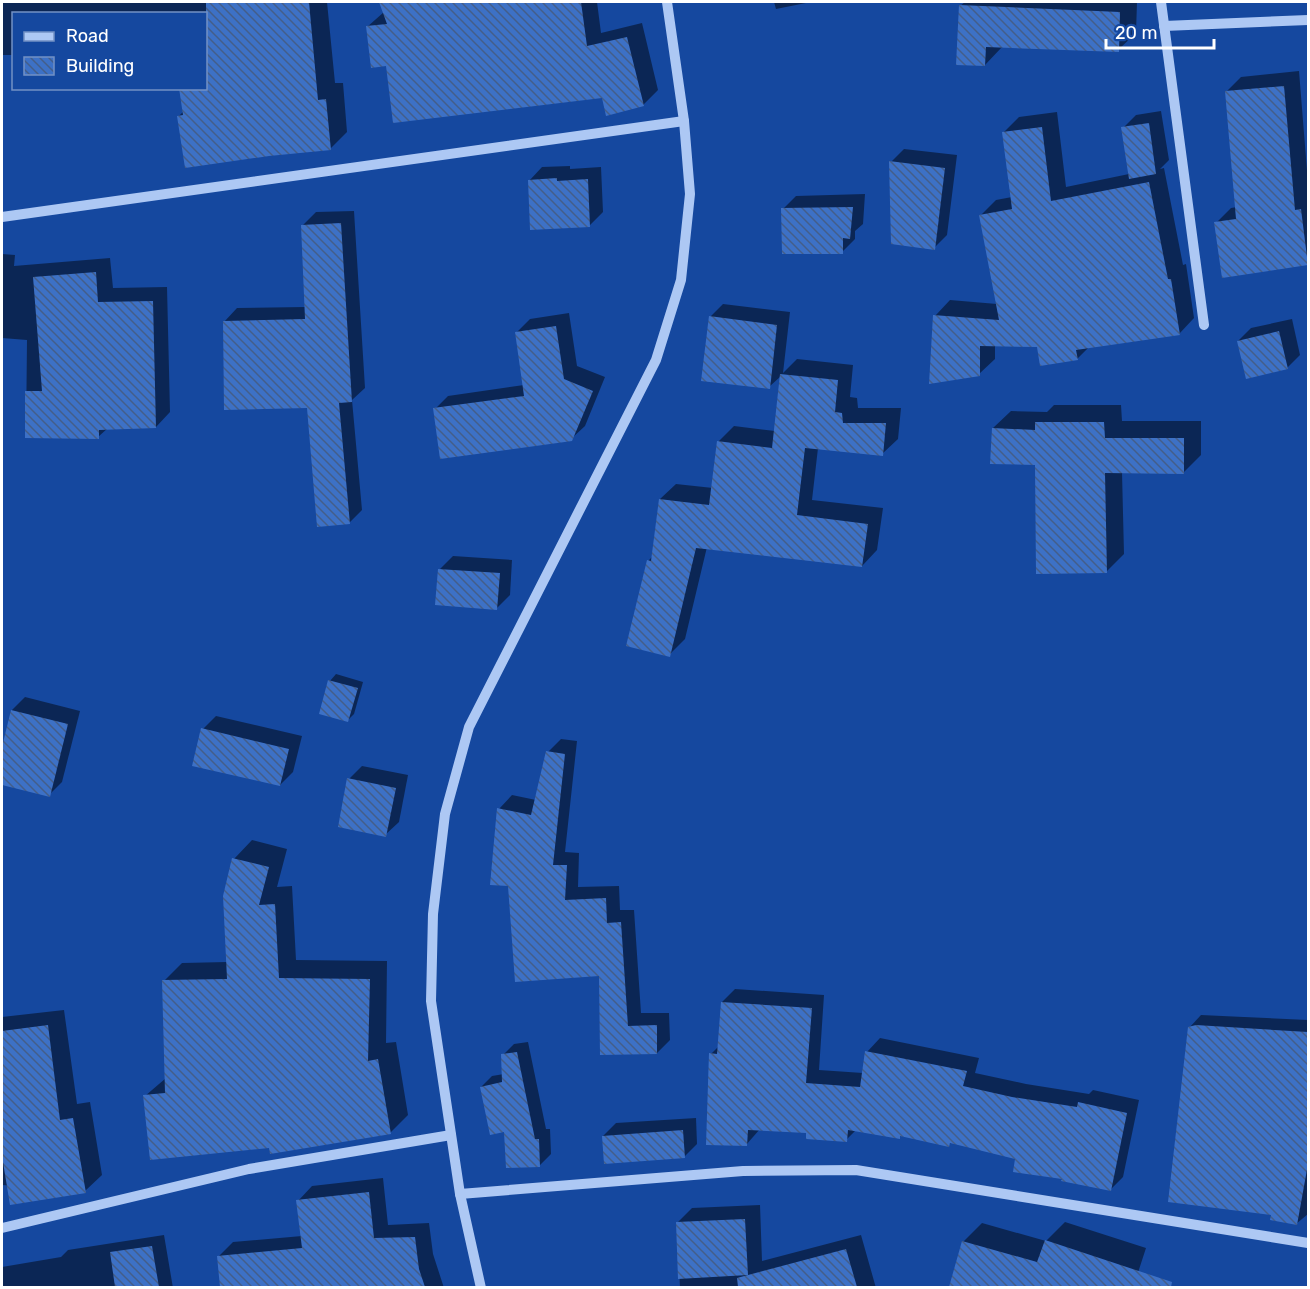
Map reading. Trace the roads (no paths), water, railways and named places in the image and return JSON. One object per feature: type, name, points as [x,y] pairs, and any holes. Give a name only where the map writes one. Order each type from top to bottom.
[{"type":"street","points":[[481,1287],[460,1194],[431,1001],[433,914],[445,814],[469,727],[656,360],[681,280],[690,194],[684,121],[667,2]]},
{"type":"street","points":[[1161,2],[1204,325]]},
{"type":"street","points":[[1164,26],[1308,20]]},
{"type":"street","points":[[2,217],[684,121]]},
{"type":"street","points":[[2,1228],[249,1169],[451,1135]]},
{"type":"street","points":[[460,1194],[744,1171],[856,1170],[1308,1243]]}]
